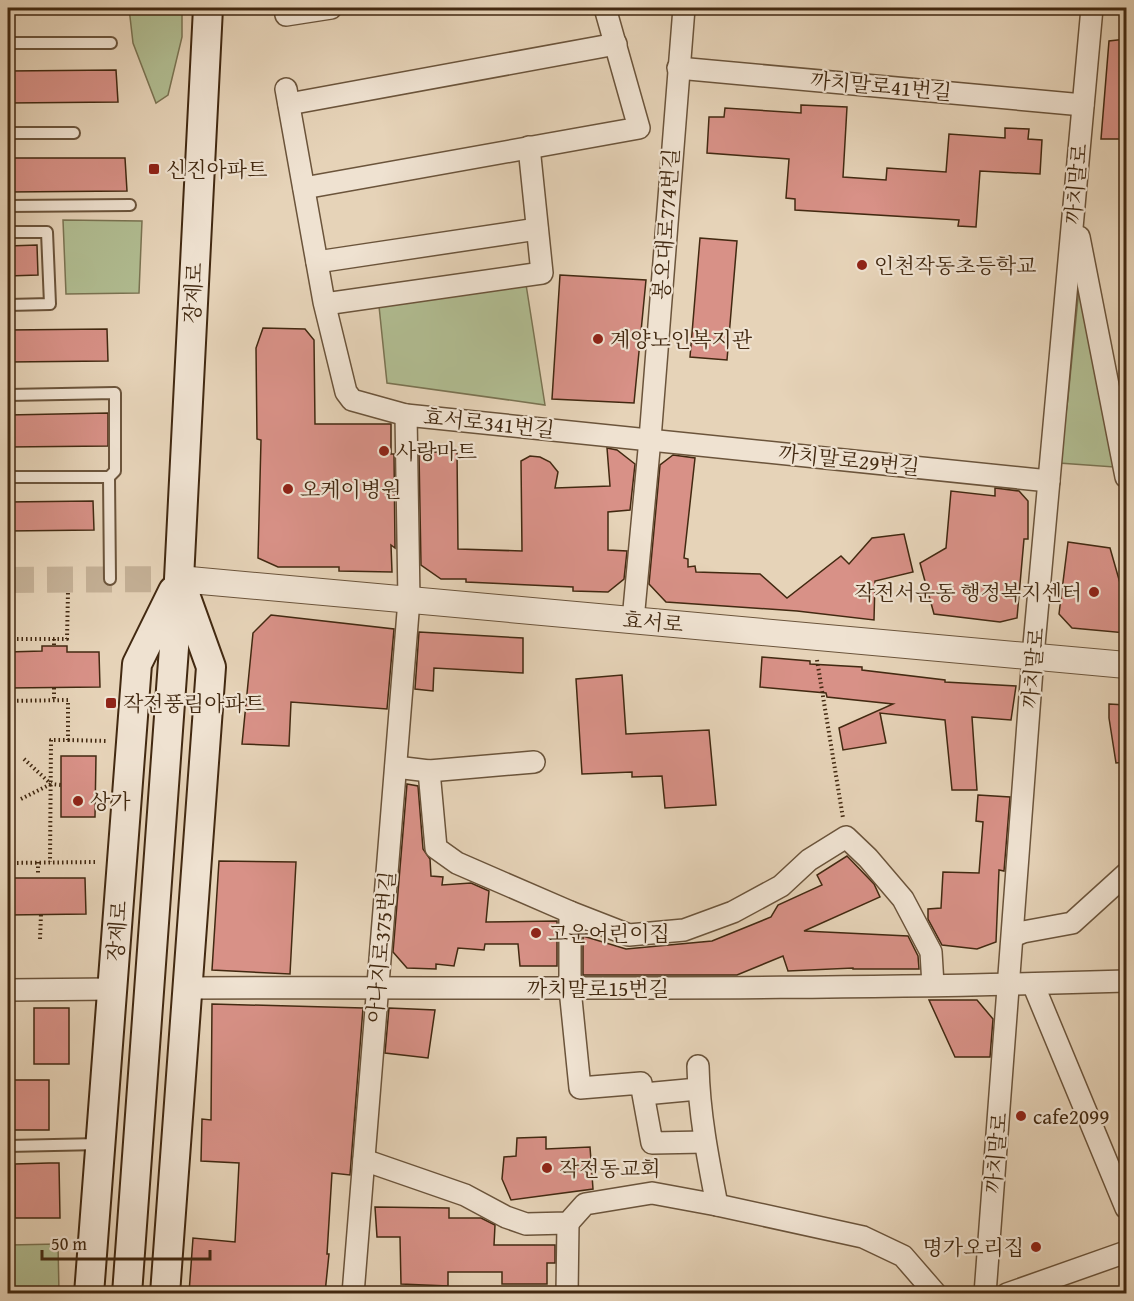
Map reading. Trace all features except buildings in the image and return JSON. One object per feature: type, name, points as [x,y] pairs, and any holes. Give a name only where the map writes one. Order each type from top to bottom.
[{"type":"main road","name":"장제로","points":[[127,1293],[179,579],[208,8]]},
{"type":"main road","name":"장제로","points":[[89,1293],[137,664],[179,579]]},
{"type":"main road","name":"장제로","points":[[165,1293],[211,667],[179,579]]},
{"type":"street","points":[[286,15],[331,8]]},
{"type":"street","points":[[304,188],[639,128],[605,8]]},
{"type":"street","name":"봉오대로774번길","points":[[633,620],[650,439],[684,8]]},
{"type":"street","name":"까치말로","points":[[985,1293],[1034,657],[1092,8]]},
{"type":"street","points":[[406,415],[352,400],[346,392],[317,262],[288,97],[615,45]]},
{"type":"street","name":"까치말로41번길","points":[[678,68],[1083,105]]},
{"type":"street","points":[[326,304],[542,273],[529,147]]},
{"type":"street","points":[[1074,212],[1126,477]]},
{"type":"street","points":[[317,262],[537,229]]},
{"type":"street","name":"효서로341번길","points":[[409,600],[406,415],[650,439]]},
{"type":"street","name":"까치말로29번길","points":[[650,439],[1049,481]]},
{"type":"street","name":"효서로","points":[[179,579],[1126,665]]},
{"type":"street","name":"아나지로375번길","points":[[353,1293],[409,600]]},
{"type":"street","points":[[396,766],[429,771],[534,762]]},
{"type":"street","points":[[429,771],[436,849],[457,863],[629,935],[684,930],[733,912],[781,886],[809,861],[846,837],[868,858],[903,899],[931,952],[933,985]]},
{"type":"street","points":[[1013,936],[1072,923],[1126,874]]},
{"type":"street","points":[[570,912],[570,989],[580,1088],[641,1083],[652,1143],[705,1142]]},
{"type":"street","name":"까치말로15번길","points":[[188,988],[570,989],[1126,981]]},
{"type":"street","points":[[1033,984],[1126,1208]]},
{"type":"street","points":[[8,990],[112,989]]},
{"type":"street","points":[[698,1066],[698,1089],[705,1142],[717,1205]]},
{"type":"street","points":[[644,1094],[698,1089]]},
{"type":"street","points":[[364,1160],[465,1195],[506,1217],[526,1224],[568,1223]]},
{"type":"street","points":[[567,1293],[568,1223],[585,1204],[652,1193],[863,1237],[903,1256],[936,1293]]},
{"type":"street","points":[[1007,1293],[1126,1252]]},
{"type":"lane","points":[[8,43],[111,43]]},
{"type":"lane","points":[[8,133],[74,133]]},
{"type":"lane","points":[[8,206],[130,205]]},
{"type":"lane","points":[[8,232],[47,232],[50,304],[8,305]]},
{"type":"lane","points":[[8,395],[115,393],[115,471],[109,477],[8,477]]},
{"type":"lane","points":[[109,477],[110,579]]},
{"type":"lane","points":[[8,1146],[100,1144]]},
{"type":"path","points":[[8,639],[67,639],[68,592]]},
{"type":"path","points":[[813,636],[846,837]]},
{"type":"path","points":[[54,639],[54,646]]},
{"type":"path","points":[[54,688],[54,700]]},
{"type":"path","points":[[8,701],[68,700],[68,740]]},
{"type":"path","points":[[50,862],[51,740],[111,741]]},
{"type":"path","points":[[24,759],[51,784]]},
{"type":"path","points":[[21,799],[51,784],[61,785]]},
{"type":"path","points":[[38,862],[38,874]]},
{"type":"path","points":[[8,863],[122,862]]},
{"type":"path","points":[[40,939],[41,914]]},
{"type":"green space","points":[[129,8],[182,8],[182,37],[168,95],[156,103],[133,43]]},
{"type":"green space","points":[[63,220],[142,221],[139,293],[66,294]]},
{"type":"green space","points":[[525,278],[545,405],[387,383],[379,306]]},
{"type":"green space","points":[[1079,288],[1114,467],[1059,463]]},
{"type":"green space","points":[[58,1244],[59,1293],[11,1293],[10,1245]]},
{"type":"tunnel","points":[[8,580],[179,579]]},
{"type":"place","name":"신진아파트","points":[[154,169]]},
{"type":"place","name":"인천작동초등학교","points":[[862,265]]},
{"type":"place","name":"계양노인복지관","points":[[598,339]]},
{"type":"place","name":"사랑마트","points":[[384,451]]},
{"type":"place","name":"오케이병원","points":[[288,489]]},
{"type":"place","name":"작전서운동 행정복지센터","points":[[1094,592]]},
{"type":"place","name":"작전풍림아파트","points":[[111,703]]},
{"type":"place","name":"상가","points":[[78,801]]},
{"type":"place","name":"고운어린이집","points":[[536,933]]},
{"type":"place","name":"cafe2099","points":[[1021,1116]]},
{"type":"place","name":"작전동교회","points":[[547,1168]]},
{"type":"place","name":"명가오리집","points":[[1036,1247]]}]
